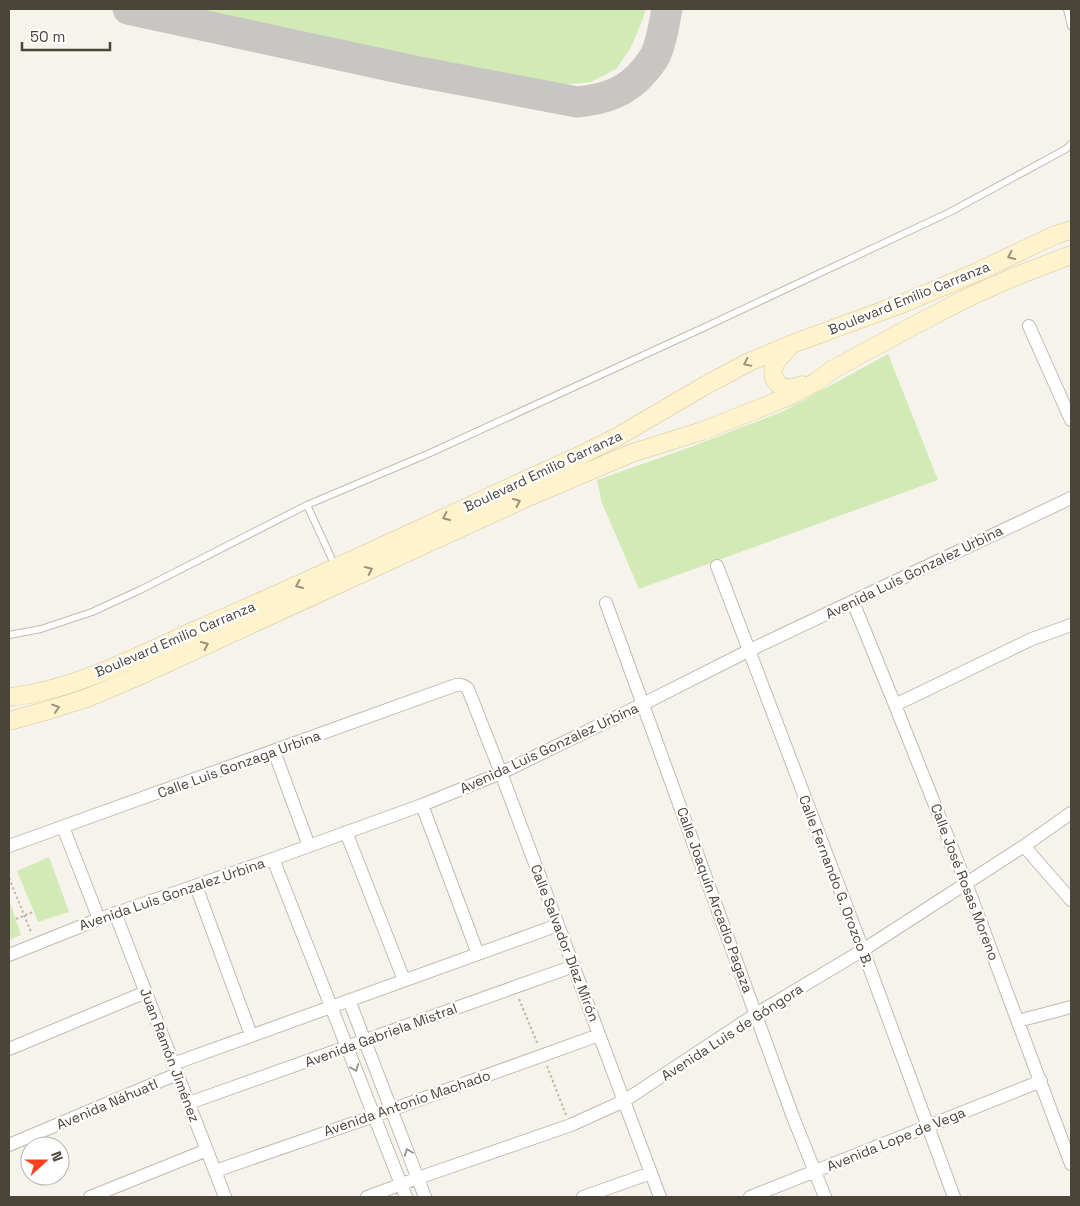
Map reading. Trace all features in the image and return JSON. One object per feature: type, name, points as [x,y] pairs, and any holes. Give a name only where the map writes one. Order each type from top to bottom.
[{"type":"street","name":"Boulevard Emilio Carranza","points":[[9,721],[96,694],[132,679],[617,437],[749,362],[792,344],[904,303],[977,272],[1063,233],[1071,224]]},
{"type":"street","name":"Boulevard Emilio Carranza","points":[[9,697],[25,696],[103,671],[231,615],[339,575],[632,453],[702,431],[763,407],[816,382],[841,365],[960,302],[1016,276],[1071,255]]},
{"type":"street","points":[[1030,326],[1071,420]]},
{"type":"street","points":[[792,344],[776,362],[773,370],[776,383],[782,387],[791,388],[816,382]]},
{"type":"street","name":"Avenida Luis Gonzalez Urbina","points":[[9,955],[115,913],[309,846],[422,805],[501,773],[748,651],[1071,498]]},
{"type":"street","name":"Calle Fernando G. Orozco B.","points":[[717,566],[863,950],[954,1197]]},
{"type":"street","name":"Calle Joaquín Arcadio Pagaza","points":[[606,602],[756,1014],[825,1197]]},
{"type":"street","name":"Calle José Rosas Moreno","points":[[853,602],[966,883],[1071,1164]]},
{"type":"street","points":[[896,705],[1032,639],[1071,624]]},
{"type":"street","name":"Calle Luis Gonzaga Urbina","points":[[9,846],[456,685],[460,684],[468,689]]},
{"type":"street","name":"Calle Salvador Díaz Mirón","points":[[468,689],[660,1197]]},
{"type":"street","points":[[274,751],[309,846]]},
{"type":"street","points":[[422,805],[478,954]]},
{"type":"street","name":"Avenida Luis de Góngora","points":[[367,1197],[571,1125],[624,1101],[756,1014],[863,950],[1024,846],[1071,813]]},
{"type":"street","points":[[63,827],[99,919]]},
{"type":"street","points":[[346,832],[404,980]]},
{"type":"street","points":[[1024,846],[1071,900]]},
{"type":"street","points":[[273,859],[406,1197]]},
{"type":"street","points":[[196,886],[252,1036]]},
{"type":"street","name":"Juan Ramón Jiménez","points":[[115,913],[225,1197]]},
{"type":"street","name":"Avenida Náhuatl","points":[[9,1145],[252,1036],[558,925]]},
{"type":"street","name":"Avenida Gabriela Mistral","points":[[189,1104],[574,966]]},
{"type":"street","points":[[9,1049],[146,992]]},
{"type":"street","points":[[349,1000],[425,1197]]},
{"type":"street","points":[[1018,1021],[1071,1007]]},
{"type":"street","name":"Avenida Antonio Machado","points":[[215,1171],[599,1035]]},
{"type":"street","name":"Avenida Lope de Vega","points":[[750,1197],[1041,1081]]},
{"type":"street","points":[[90,1197],[207,1150]]},
{"type":"street","points":[[583,1197],[651,1173]]},
{"type":"lane","points":[[1067,9],[1071,26]]},
{"type":"lane","points":[[9,635],[41,629],[92,612],[140,590],[307,505],[430,453],[950,212],[1066,149],[1071,144]]},
{"type":"lane","points":[[307,505],[339,575]]},
{"type":"path","points":[[9,878],[35,944]]},
{"type":"path","points":[[16,919],[33,912]]},
{"type":"green space","points":[[175,9],[646,9],[630,49],[616,69],[591,82],[564,85],[488,76]]},
{"type":"green space","points":[[888,354],[938,480],[639,589],[602,503],[597,480],[784,411]]},
{"type":"green space","points":[[49,857],[69,912],[38,922],[17,871]]},
{"type":"green space","points":[[9,899],[21,935],[9,940]]},
{"type":"taxiway","points":[[128,9],[409,70],[577,102],[614,94],[638,78],[656,54],[667,9]]}]
